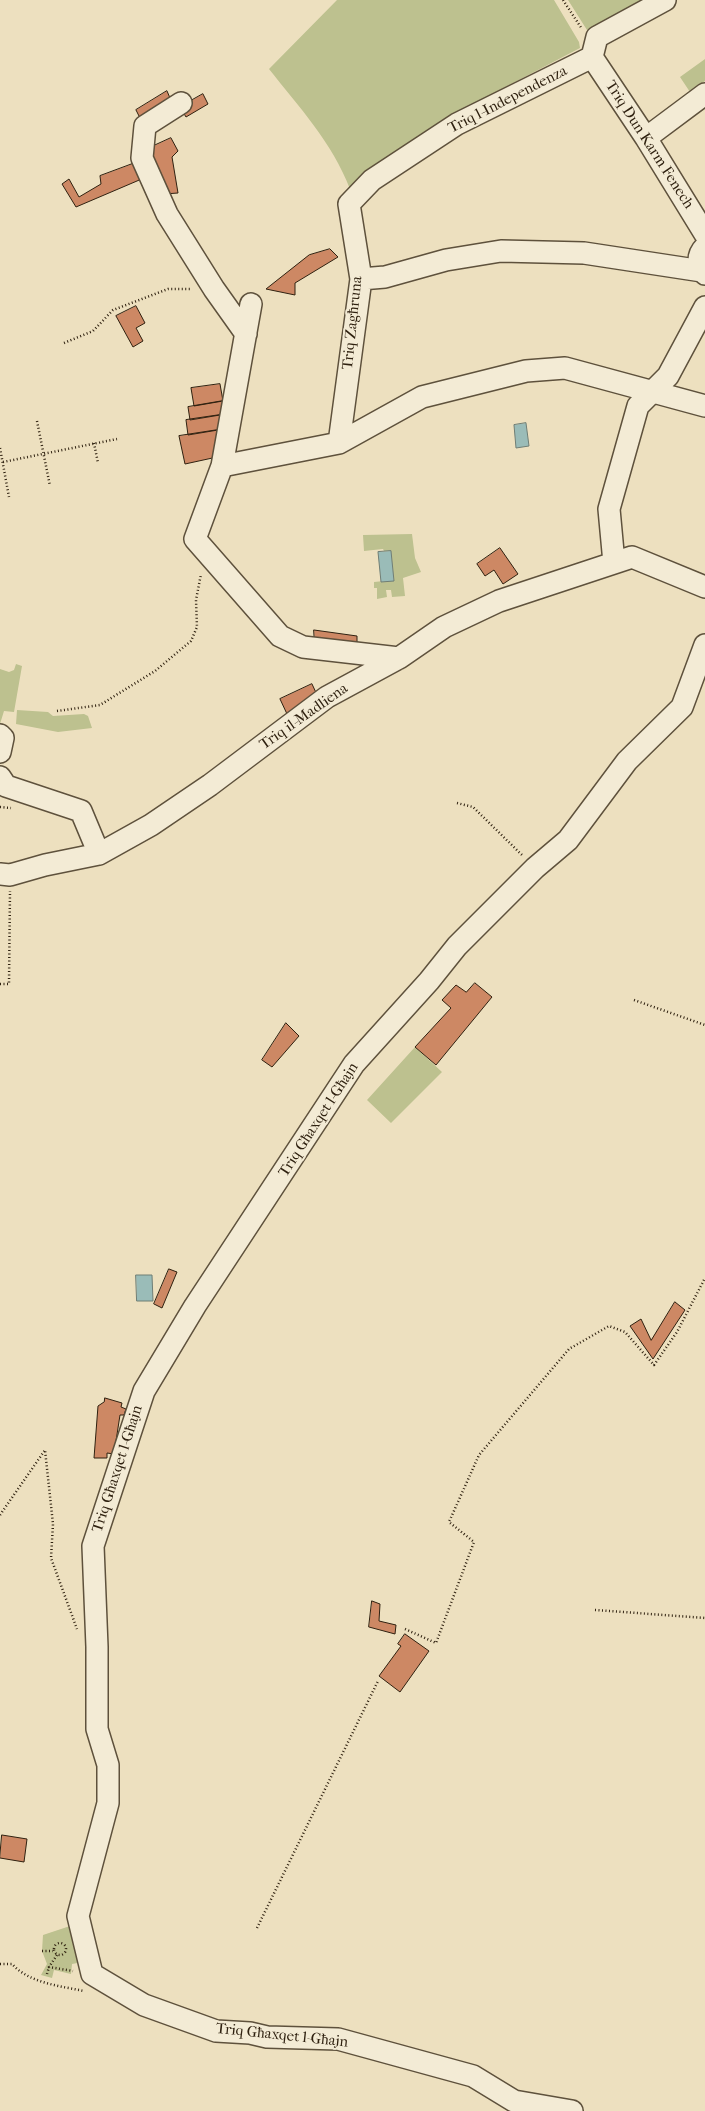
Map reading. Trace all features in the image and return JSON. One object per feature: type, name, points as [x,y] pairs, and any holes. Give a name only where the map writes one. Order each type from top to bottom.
[{"type":"street","name":"Triq l-Independenza","points":[[348,204],[372,180],[457,124],[594,47],[665,0]]},
{"type":"street","name":"Triq Dun Karm Fenech","points":[[594,47],[646,138],[705,234]]},
{"type":"street","points":[[646,138],[705,94]]},
{"type":"street","points":[[181,103],[145,126],[142,158],[167,214],[214,289],[246,334]]},
{"type":"street","name":"Triq Zagħruna","points":[[339,444],[361,279],[348,204]]},
{"type":"street","points":[[361,279],[385,277],[446,260],[501,251],[584,253],[703,272],[699,260],[705,247]]},
{"type":"street","points":[[252,304],[222,466],[195,539],[280,636],[302,647],[399,658]]},
{"type":"street","points":[[614,563],[609,509],[638,406],[668,376],[705,307]]},
{"type":"street","points":[[222,466],[339,444],[422,397],[526,371],[565,368],[705,406]]},
{"type":"street","name":"Triq il-Madliena","points":[[5,875],[99,854],[151,825],[210,786],[327,697],[399,658],[444,627],[500,601],[632,557],[705,587]]},
{"type":"street","name":"Triq Għaxqet l-Għajn","points":[[572,2111],[514,2101],[473,2076],[338,2038],[267,2037],[250,2032],[216,2031],[89,1983],[78,1916],[108,1804],[108,1766],[97,1729],[97,1647],[93,1546],[144,1391],[195,1306],[354,1064],[429,982],[458,946],[535,868],[568,840],[627,761],[682,708],[705,645]]},
{"type":"street","points":[[0,735],[3,738],[0,752]]},
{"type":"street","points":[[0,777],[6,786],[81,811],[99,854]]},
{"type":"path","points":[[563,0],[594,47]]},
{"type":"path","points":[[64,343],[93,332],[113,310],[168,289],[214,289]]},
{"type":"path","points":[[37,421],[50,486]]},
{"type":"path","points":[[3,462],[117,438]]},
{"type":"path","points":[[94,443],[98,463]]},
{"type":"path","points":[[0,448],[9,498]]},
{"type":"path","points":[[57,711],[100,705],[155,671],[192,641],[197,627],[196,600],[202,568],[209,554]]},
{"type":"path","points":[[457,802],[473,807],[535,868]]},
{"type":"path","points":[[0,984],[9,984],[5,875]]},
{"type":"path","points":[[634,1000],[705,1025]]},
{"type":"path","points":[[405,1629],[436,1643],[474,1542],[449,1522],[479,1455],[569,1349],[609,1326],[625,1332],[654,1365],[677,1332],[705,1278]]},
{"type":"path","points":[[0,1515],[45,1450],[53,1524],[51,1558],[82,1643],[97,1647]]},
{"type":"path","points":[[595,1610],[705,1618]]},
{"type":"path","points":[[257,1928],[378,1681]]},
{"type":"path","points":[[47,1974],[57,1955],[64,1954],[66,1950],[64,1946],[57,1944],[53,1951]]},
{"type":"path","points":[[42,1951],[53,1951],[57,1955]]},
{"type":"path","points":[[0,1964],[12,1964],[20,1972],[48,1983],[89,1983]]},
{"type":"path","points":[[49,1967],[89,1983]]},
{"type":"green space","points":[[337,0],[554,0],[579,42],[580,48],[448,117],[350,189],[343,172],[324,140],[269,69]]},
{"type":"green space","points":[[568,0],[641,0],[587,30]]},
{"type":"green space","points":[[705,59],[705,81],[690,92],[680,77]]},
{"type":"green space","points":[[412,534],[415,558],[421,572],[403,578],[405,596],[392,597],[391,590],[386,590],[387,597],[377,599],[377,588],[374,588],[374,582],[394,580],[390,551],[384,551],[383,549],[364,551],[363,535]]},
{"type":"green space","points":[[16,664],[22,666],[14,712],[4,711],[0,724],[0,669],[9,672],[14,670]]},
{"type":"green space","points":[[17,710],[48,712],[53,716],[84,714],[88,716],[92,728],[58,732],[16,724]]},
{"type":"green space","points":[[415,1047],[442,1072],[391,1123],[367,1100]]},
{"type":"green space","points":[[76,1924],[83,1962],[72,1964],[71,1974],[54,1970],[52,1978],[41,1975],[47,1964],[42,1951],[43,1935]]},
{"type":"water","points":[[526,423],[529,446],[516,448],[514,425]]},
{"type":"water","points":[[391,551],[394,581],[381,582],[378,552]]},
{"type":"water","points":[[136,1275],[152,1275],[153,1301],[137,1301]]},
{"type":"building","points":[[167,91],[173,105],[142,122],[136,110]]},
{"type":"building","points":[[203,94],[208,104],[186,117],[180,107]]},
{"type":"building","points":[[171,138],[178,151],[172,157],[178,193],[164,194],[147,149]]},
{"type":"building","points":[[135,163],[144,178],[76,207],[62,184],[69,179],[79,197],[101,184],[100,176]]},
{"type":"building","points":[[330,249],[338,257],[295,283],[295,295],[266,289],[309,255]]},
{"type":"building","points":[[136,306],[145,323],[136,328],[143,341],[133,347],[116,316]]},
{"type":"building","points":[[220,384],[223,401],[194,406],[191,388]]},
{"type":"building","points":[[223,401],[220,415],[190,420],[188,407]]},
{"type":"building","points":[[220,415],[218,430],[188,435],[186,420]]},
{"type":"building","points":[[218,430],[217,457],[185,464],[179,436]]},
{"type":"building","points":[[500,548],[518,574],[503,584],[494,570],[485,576],[477,564]]},
{"type":"building","points":[[314,630],[357,636],[357,651],[315,645]]},
{"type":"building","points":[[312,684],[319,699],[287,714],[280,699]]},
{"type":"building","points":[[475,983],[492,997],[436,1065],[415,1047],[451,1008],[442,1000],[456,985],[466,992]]},
{"type":"building","points":[[286,1023],[299,1036],[272,1067],[262,1060]]},
{"type":"building","points":[[169,1269],[177,1272],[162,1308],[154,1304]]},
{"type":"building","points":[[675,1302],[685,1310],[653,1359],[630,1326],[641,1319],[651,1340]]},
{"type":"building","points":[[105,1398],[122,1403],[121,1407],[126,1409],[124,1415],[120,1415],[114,1454],[107,1453],[107,1458],[94,1458],[98,1406],[104,1402]]},
{"type":"building","points":[[372,1601],[380,1604],[379,1621],[396,1625],[395,1634],[369,1627]]},
{"type":"building","points":[[405,1634],[429,1651],[400,1692],[379,1676],[401,1646],[398,1644]]},
{"type":"building","points":[[2,1835],[27,1839],[24,1862],[0,1858]]}]
